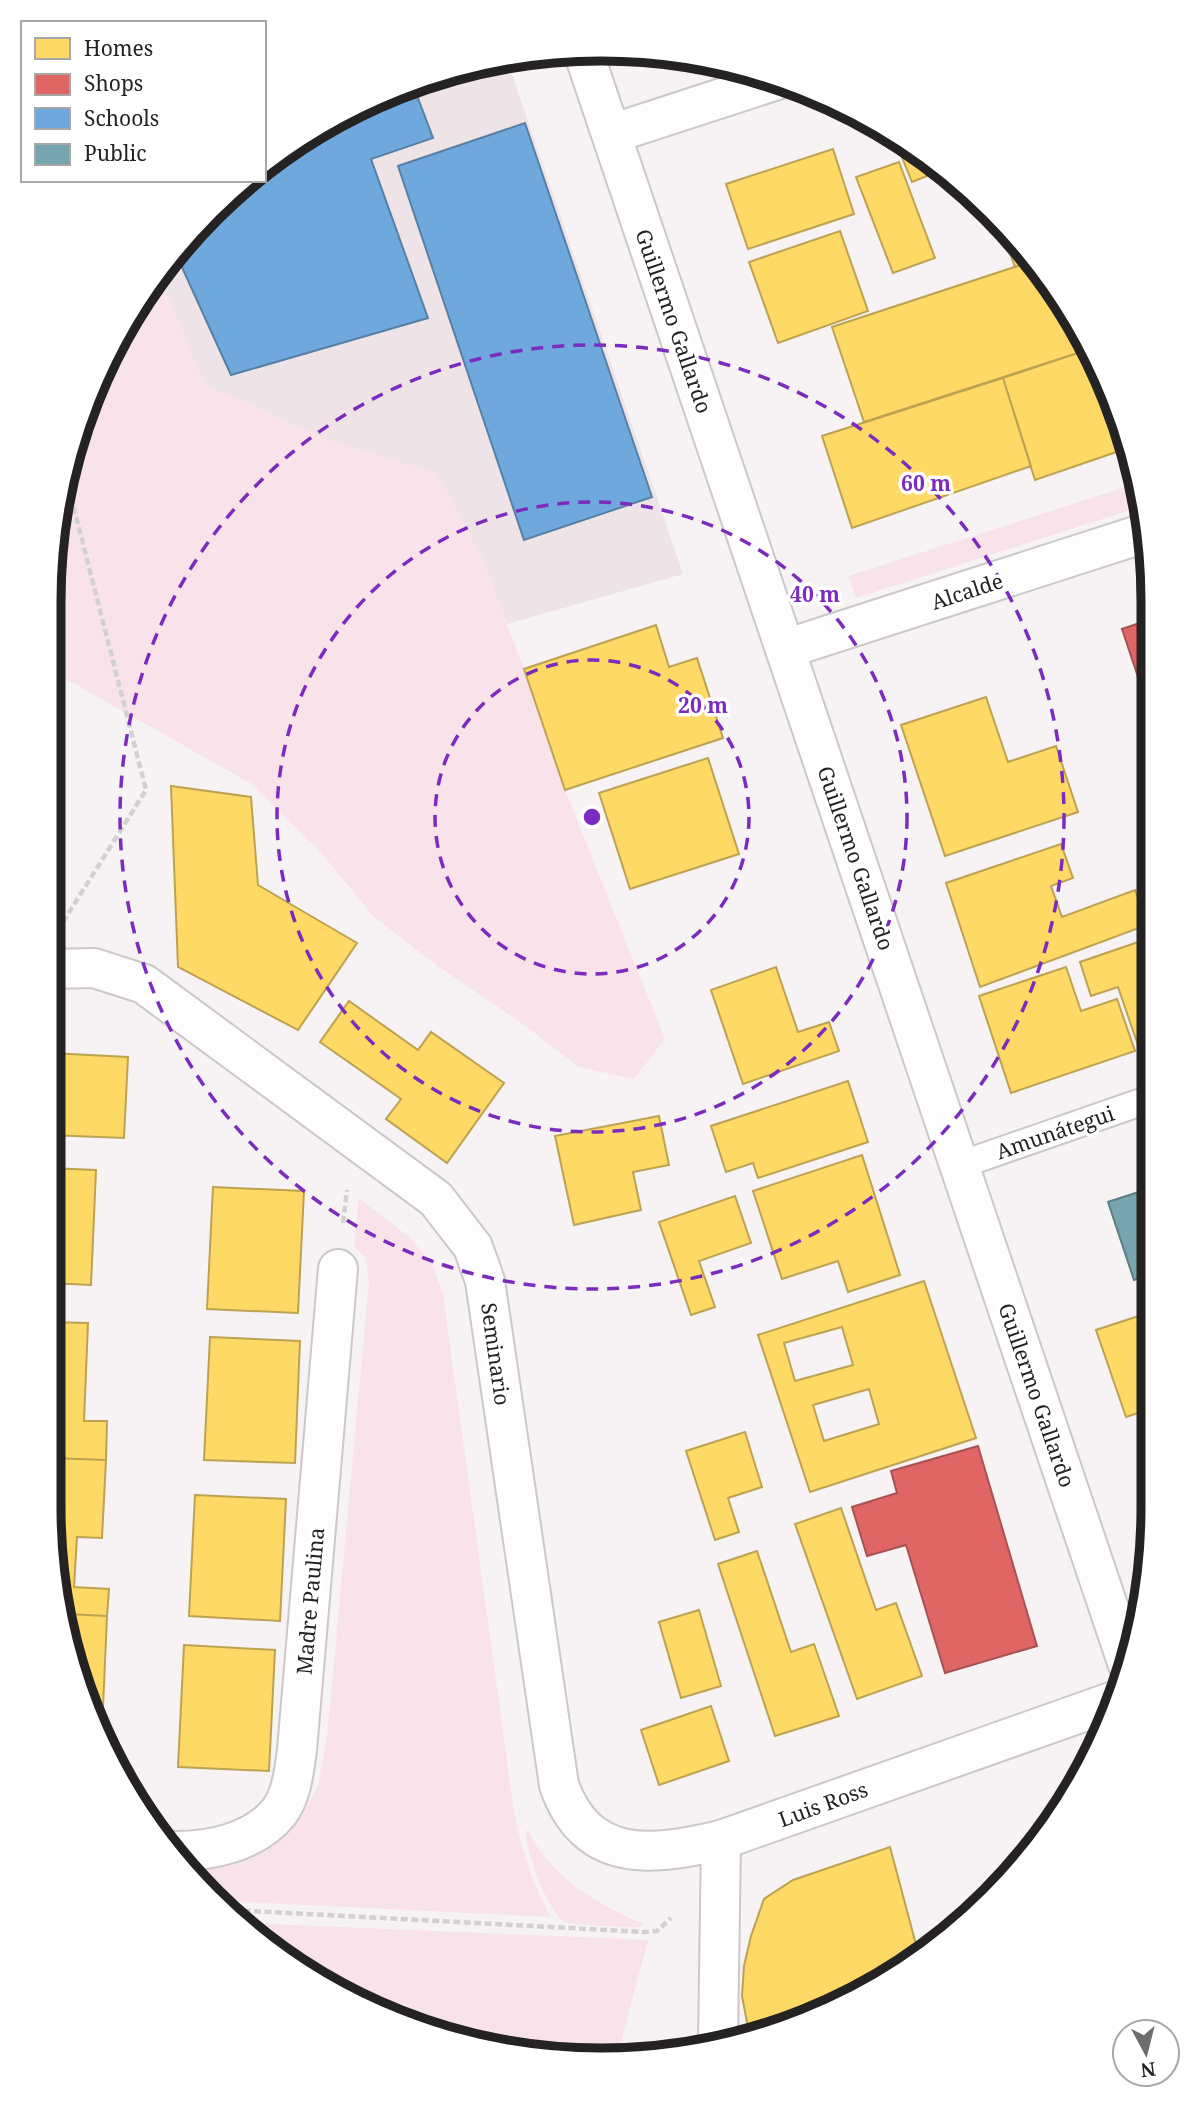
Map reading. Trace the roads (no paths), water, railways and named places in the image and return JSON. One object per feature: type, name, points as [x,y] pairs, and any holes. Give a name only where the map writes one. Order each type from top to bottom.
[{"type":"street","name":"Guillermo Gallardo","points":[[587,61],[1122,1647]]},
{"type":"street","points":[[611,134],[760,86]]},
{"type":"street","name":"Alcalde","points":[[785,649],[1137,537]]},
{"type":"street","name":"Seminario","points":[[61,969],[94,968],[144,984],[426,1192],[456,1223],[473,1247],[485,1281],[559,1785],[565,1803],[587,1830],[605,1842],[621,1848],[676,1851],[721,1840]]},
{"type":"street","name":"Madre Paulina","points":[[184,1851],[227,1844],[254,1834],[279,1811],[289,1791],[297,1750],[338,1269]]},
{"type":"street","name":"Luis Ross","points":[[721,1840],[1104,1704]]},
{"type":"street","points":[[718,2034],[721,1840]]},
{"type":"lane","name":"Amunátegui","points":[[960,1165],[1141,1103]]}]
